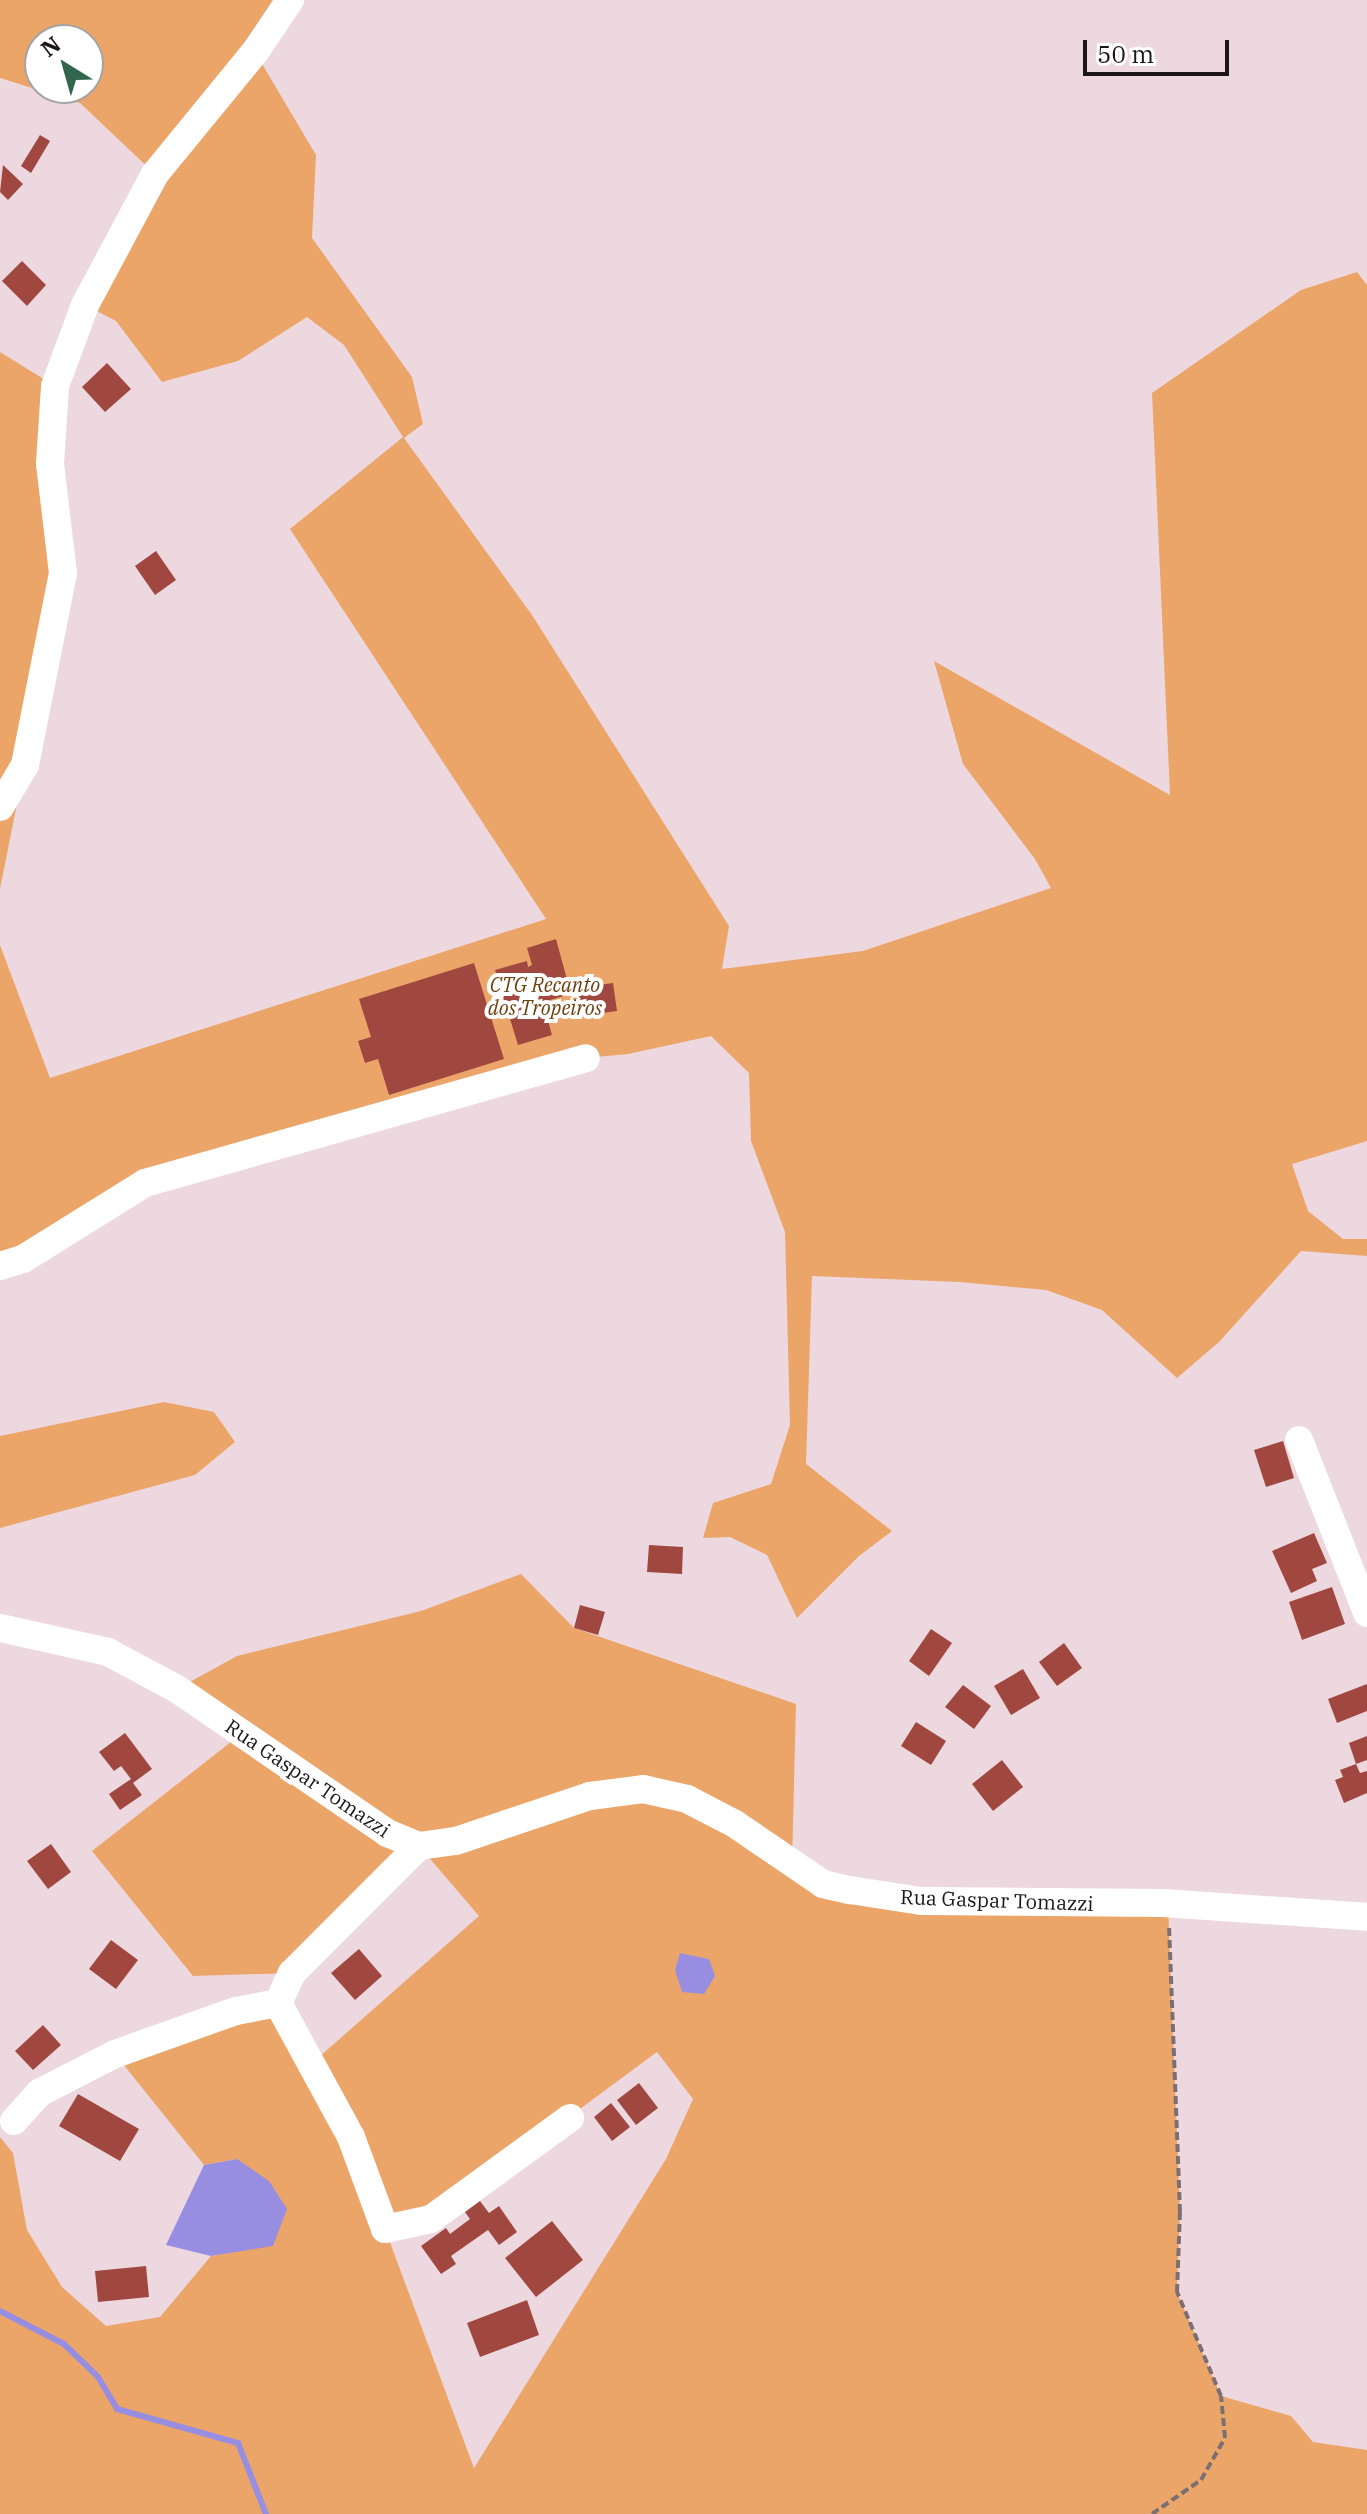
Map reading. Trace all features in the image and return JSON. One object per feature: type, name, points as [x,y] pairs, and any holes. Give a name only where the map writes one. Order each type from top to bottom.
[{"type":"street","points":[[0,807],[25,765],[63,573],[50,464],[55,386],[85,305],[155,174],[255,52],[290,0]]},
{"type":"street","points":[[0,1266],[23,1259],[145,1183],[586,1058]]},
{"type":"street","points":[[1299,1440],[1367,1613]]},
{"type":"street","name":"Rua Gaspar Tomazzi","points":[[0,1628],[108,1652],[177,1689],[387,1833],[419,1846],[456,1841],[590,1796],[643,1789],[687,1799],[735,1824],[823,1884],[850,1890],[960,1903],[1168,1904],[1367,1917]]},
{"type":"street","points":[[278,2003],[292,1973],[419,1846]]},
{"type":"street","points":[[278,2003],[351,2137],[385,2229],[431,2219],[570,2118]]},
{"type":"street","points":[[14,2121],[39,2093],[115,2054],[236,2011],[278,2003]]},
{"type":"path","points":[[1152,2514],[1201,2480],[1225,2438],[1221,2396],[1177,2292],[1180,2212],[1168,1904]]},
{"type":"green space","points":[[0,0],[290,0],[255,52],[316,155],[312,238],[412,377],[423,424],[404,438],[532,615],[729,926],[722,969],[863,951],[1051,888],[1035,859],[963,764],[934,661],[1170,795],[1152,393],[1301,290],[1357,272],[1367,285],[1367,1141],[1292,1164],[1308,1211],[1343,1239],[1367,1239],[1367,1256],[1301,1251],[1219,1342],[1177,1378],[1102,1310],[1046,1290],[960,1282],[812,1276],[806,1464],[892,1531],[859,1556],[797,1618],[767,1555],[730,1537],[703,1538],[713,1503],[771,1484],[790,1425],[785,1232],[751,1141],[749,1073],[711,1036],[628,1054],[586,1058],[145,1183],[0,1266],[0,945],[50,1078],[546,919],[290,529],[403,437],[344,345],[307,317],[238,361],[162,382],[116,321],[85,305],[155,174],[81,104],[104,104],[104,24],[24,24],[24,86],[0,78]]},
{"type":"green space","points":[[0,352],[55,386],[63,573],[0,889]]},
{"type":"green space","points":[[164,1402],[214,1412],[235,1442],[195,1475],[0,1528],[0,1436]]},
{"type":"green space","points":[[521,1574],[574,1628],[796,1704],[792,1865],[823,1884],[1168,1904],[1180,2212],[1177,2292],[1221,2396],[1291,2416],[1313,2442],[1367,2450],[1367,2514],[0,2514],[0,2137],[13,2153],[27,2230],[62,2287],[106,2326],[160,2317],[211,2256],[273,2245],[237,2159],[204,2165],[115,2054],[278,2003],[310,2065],[479,1916],[419,1846],[292,1973],[193,1976],[92,1851],[241,1734],[177,1689],[237,1656],[421,1611]],"holes":[[[657,2052],[693,2099],[666,2159],[474,2468],[385,2229],[431,2219]]]},
{"type":"shaded area","points":[[680,1953],[709,1959],[715,1976],[704,1994],[682,1992],[675,1970]]},
{"type":"shaded area","points":[[237,2159],[269,2181],[287,2209],[273,2246],[211,2256],[166,2245],[204,2165]]},
{"type":"building","points":[[40,135],[50,141],[31,173],[21,166]]},
{"type":"building","points":[[3,165],[23,184],[8,200],[0,192]]},
{"type":"building","points":[[22,261],[46,285],[27,306],[2,281]]},
{"type":"building","points":[[107,363],[131,389],[105,412],[82,387]]},
{"type":"building","points":[[156,551],[176,580],[155,595],[135,566]]},
{"type":"building","points":[[556,939],[571,994],[543,1002],[552,1035],[518,1045],[495,970],[527,961],[528,967],[532,965],[527,948]]},
{"type":"building","name":"CTG Recanto dos Tropeiros","points":[[474,963],[504,1059],[389,1095],[378,1059],[365,1063],[358,1041],[371,1037],[359,999]]},
{"type":"building","points":[[613,983],[617,1011],[581,1016],[578,988]]},
{"type":"building","points":[[1283,1441],[1294,1478],[1266,1487],[1254,1450]]},
{"type":"building","points":[[1314,1533],[1327,1563],[1312,1569],[1317,1581],[1291,1593],[1272,1551]]},
{"type":"building","points":[[649,1545],[683,1547],[682,1574],[647,1572]]},
{"type":"building","points":[[1332,1587],[1345,1624],[1302,1640],[1289,1602]]},
{"type":"building","points":[[580,1605],[605,1612],[598,1635],[574,1628]]},
{"type":"building","points":[[931,1629],[952,1643],[929,1676],[909,1661]]},
{"type":"building","points":[[1064,1643],[1082,1668],[1057,1686],[1039,1662]]},
{"type":"building","points":[[1023,1669],[1040,1698],[1011,1715],[994,1686]]},
{"type":"building","points":[[1367,1684],[1367,1711],[1337,1723],[1328,1699]]},
{"type":"building","points":[[963,1685],[991,1706],[974,1729],[945,1707]]},
{"type":"building","points":[[916,1722],[946,1741],[931,1765],[901,1746]]},
{"type":"building","points":[[125,1733],[152,1769],[133,1783],[142,1795],[120,1810],[109,1794],[131,1779],[121,1766],[114,1771],[99,1752]]},
{"type":"building","points":[[1367,1736],[1367,1760],[1356,1764],[1349,1743]]},
{"type":"building","points":[[1002,1760],[1023,1787],[993,1811],[972,1784]]},
{"type":"building","points":[[1356,1764],[1360,1773],[1367,1771],[1367,1793],[1344,1803],[1335,1780],[1343,1777],[1340,1770]]},
{"type":"building","points":[[51,1844],[71,1872],[48,1889],[27,1861]]},
{"type":"building","points":[[111,1940],[138,1960],[116,1989],[89,1969]]},
{"type":"building","points":[[359,1949],[382,1976],[355,2000],[331,1973]]},
{"type":"building","points":[[43,2025],[61,2045],[33,2070],[15,2051]]},
{"type":"building","points":[[639,2083],[658,2108],[636,2125],[617,2100]]},
{"type":"building","points":[[78,2094],[139,2129],[120,2161],[59,2126]]},
{"type":"building","points":[[611,2103],[630,2127],[612,2141],[594,2117]]},
{"type":"building","points":[[480,2201],[489,2213],[499,2206],[517,2232],[499,2245],[488,2230],[451,2256],[456,2264],[441,2274],[421,2246],[446,2228],[450,2234],[470,2219],[465,2212]]},
{"type":"building","points":[[552,2221],[583,2260],[536,2297],[505,2258]]},
{"type":"building","points":[[146,2266],[149,2297],[98,2302],[95,2271]]},
{"type":"building","points":[[527,2300],[539,2335],[480,2357],[467,2323]]},
{"type":"waterway","points":[[0,2311],[64,2344],[98,2377],[117,2409],[238,2443],[266,2514]]}]
